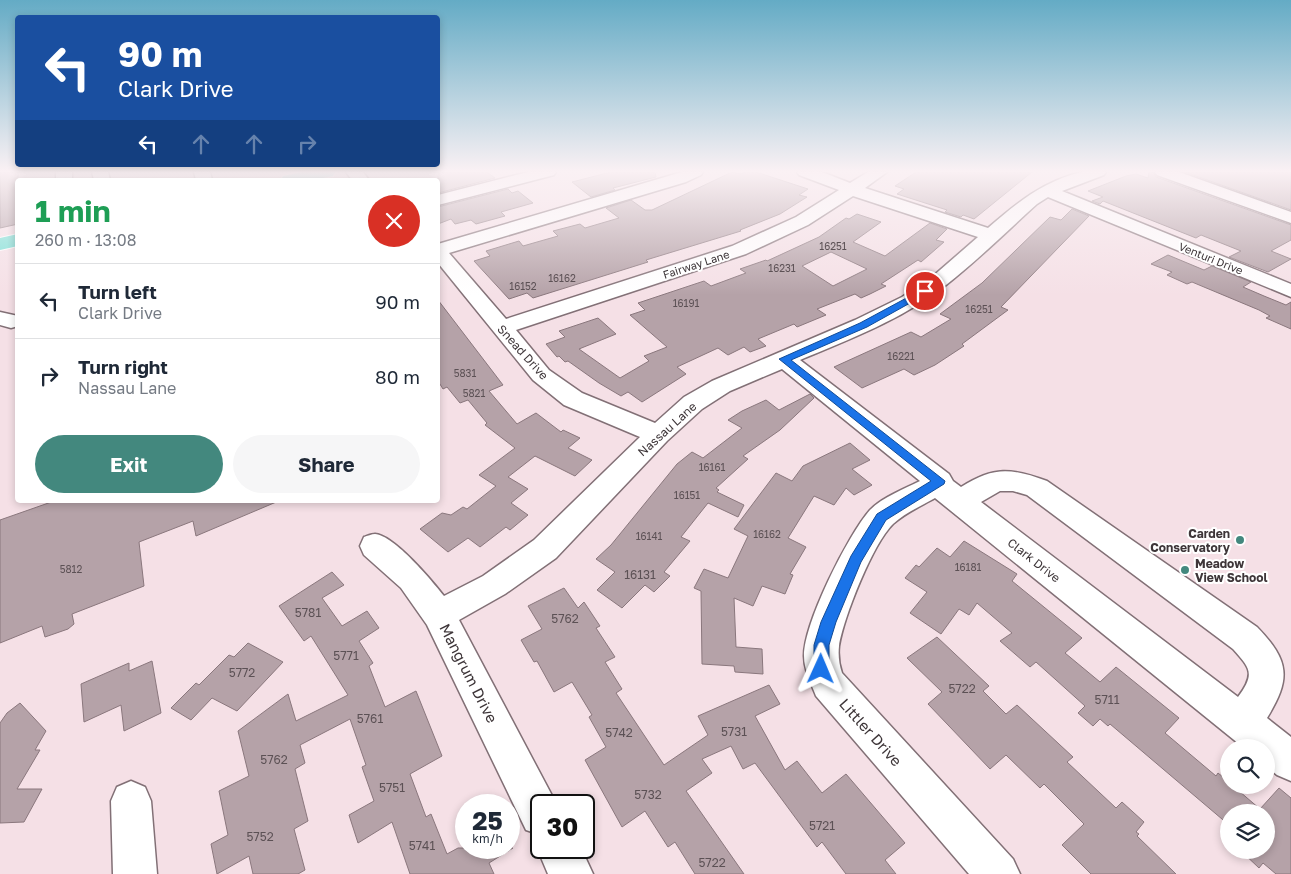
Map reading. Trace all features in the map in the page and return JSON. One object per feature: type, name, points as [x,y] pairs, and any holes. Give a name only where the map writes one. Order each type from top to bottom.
[{"type":"main road","points":[[0,244],[15,241]]},
{"type":"street","points":[[440,249],[565,213]]},
{"type":"street","name":"Fairway Lane","points":[[500,328],[739,250],[802,221],[814,213]]},
{"type":"street","points":[[921,213],[990,236]]},
{"type":"street","name":"Nassau Lane","points":[[439,614],[494,585],[545,549],[658,435],[700,399],[721,386],[863,325],[909,301],[939,281],[1016,213]]},
{"type":"street","name":"Venturi Drive","points":[[1100,213],[1291,291]]},
{"type":"street","points":[[1276,213],[1291,218]]},
{"type":"street","name":"Snead Drive","points":[[440,253],[500,328],[542,375],[573,399],[658,435]]},
{"type":"street","name":"Clark Drive","points":[[784,359],[939,481],[948,493],[1291,761]]},
{"type":"street","name":"Littler Drive","points":[[998,874],[828,684],[821,669],[822,645],[829,622],[855,560],[882,517],[948,493],[1006,479],[1022,482],[1037,488],[1245,638],[1257,650],[1267,667],[1268,684],[1242,723]]},
{"type":"street","name":"Mangrum Drive","points":[[376,546],[412,579],[439,614],[530,794]]},
{"type":"street","points":[[131,801],[135,874]]},
{"type":"street","points":[[564,859],[571,874]]},
{"type":"building","points":[[0,213],[15,213],[15,225],[0,228]]},
{"type":"building","points":[[440,213],[502,213],[505,216],[476,224],[471,220],[455,224],[451,219],[440,223]]},
{"type":"building","points":[[612,213],[782,213],[741,231],[646,260],[648,262],[533,298],[527,293],[509,299],[474,261],[490,256],[486,251],[519,241],[523,246],[558,236],[553,231],[580,224],[585,228],[619,218]]},
{"type":"building","points":[[948,213],[982,213],[974,219],[963,215],[961,217]]},
{"type":"building","points":[[1068,213],[1081,213],[1089,216],[1001,307],[1008,310],[962,344],[964,346],[935,365],[914,375],[904,369],[862,388],[834,367],[911,332],[921,337],[951,319],[940,314],[982,283],[1050,217],[1061,220]]},
{"type":"building","points":[[1133,213],[1257,213],[1291,225],[1291,240],[1271,251],[1291,259],[1268,272],[1229,257],[1241,251],[1201,235],[1196,238]]},
{"type":"building","points":[[857,214],[881,222],[853,242],[885,256],[930,223],[947,229],[936,240],[944,242],[921,262],[918,260],[881,284],[886,286],[861,298],[855,294],[817,309],[826,315],[797,327],[794,324],[758,339],[766,346],[750,352],[744,347],[728,355],[718,348],[677,367],[686,374],[642,402],[628,392],[621,396],[599,383],[568,361],[565,362],[559,356],[557,357],[546,344],[565,337],[559,331],[598,318],[616,334],[579,349],[620,378],[649,361],[644,356],[667,347],[630,315],[645,310],[638,303],[704,281],[711,286],[746,273],[740,269],[767,261],[819,237],[846,218],[849,219]],"holes":[[[831,252],[867,269],[833,286],[802,266]]]},
{"type":"building","points":[[1168,255],[1204,270],[1212,266],[1251,282],[1243,287],[1286,305],[1291,302],[1291,329],[1266,318],[1270,316],[1259,310],[1192,282],[1187,284],[1167,275],[1172,272],[1151,264]]},
{"type":"building","points":[[440,303],[503,385],[489,391],[517,424],[536,413],[561,432],[563,430],[580,438],[568,448],[592,460],[575,476],[535,456],[508,477],[528,489],[511,503],[528,515],[510,530],[506,527],[480,547],[468,538],[448,552],[420,529],[442,513],[451,515],[463,507],[467,509],[496,486],[479,475],[515,448],[485,425],[487,423],[468,400],[460,403],[447,387],[443,389],[440,384]]},
{"type":"building","points":[[810,394],[814,398],[780,430],[743,456],[748,459],[716,488],[719,490],[717,492],[744,505],[738,517],[708,503],[681,537],[690,541],[664,572],[670,576],[654,592],[645,585],[622,608],[597,590],[615,572],[596,559],[611,545],[677,464],[692,452],[703,458],[742,428],[728,420],[742,411],[766,400],[779,410]]},
{"type":"building","points":[[850,443],[870,460],[852,469],[872,485],[854,495],[846,488],[834,505],[814,496],[788,538],[806,547],[790,574],[793,575],[785,594],[762,586],[753,606],[734,598],[736,647],[762,649],[763,674],[735,672],[734,666],[702,664],[701,591],[694,588],[704,569],[728,578],[748,536],[734,529],[776,473],[792,481],[803,466]]},
{"type":"building","points":[[48,503],[274,503],[196,536],[193,521],[139,542],[144,586],[72,614],[74,624],[68,629],[45,637],[42,626],[0,643],[0,520]]},
{"type":"building","points":[[964,541],[1017,574],[1012,581],[1082,638],[1065,653],[1100,682],[1116,667],[1179,718],[1165,733],[1216,776],[1218,773],[1220,775],[1220,794],[1242,794],[1254,804],[1220,804],[1220,817],[1110,724],[1108,726],[1100,719],[1093,726],[1078,713],[1085,706],[1036,662],[1030,667],[1000,641],[1012,633],[977,603],[969,615],[959,609],[941,634],[910,613],[927,592],[905,578],[916,565],[919,567],[937,548],[950,557]]},
{"type":"building","points":[[332,572],[344,585],[322,598],[342,626],[367,611],[379,628],[359,641],[373,663],[369,666],[385,707],[416,691],[442,756],[410,774],[426,817],[431,814],[447,854],[455,850],[455,859],[495,859],[489,863],[494,874],[410,874],[392,822],[358,843],[349,815],[374,801],[362,767],[366,765],[350,719],[300,745],[305,763],[295,769],[308,821],[294,829],[305,870],[298,874],[253,874],[249,856],[217,874],[211,844],[228,835],[219,791],[249,776],[238,731],[288,694],[296,721],[348,695],[311,636],[304,641],[279,606]]},
{"type":"building","points":[[564,588],[578,608],[584,602],[600,626],[596,628],[615,657],[605,662],[622,689],[616,693],[664,765],[708,735],[698,716],[769,685],[780,704],[755,716],[785,770],[797,761],[822,793],[846,774],[905,843],[885,860],[896,874],[846,874],[822,842],[817,847],[755,763],[743,769],[731,746],[702,759],[712,773],[686,791],[744,874],[695,874],[675,842],[668,847],[645,811],[622,827],[585,760],[606,747],[589,717],[592,715],[572,682],[554,692],[537,661],[534,662],[521,640],[542,629],[528,606]]},
{"type":"building","points":[[937,637],[989,686],[983,691],[1006,714],[1017,705],[1073,757],[1067,762],[1116,808],[1122,802],[1144,822],[1136,832],[1139,834],[1137,836],[1176,874],[1091,874],[1062,845],[1084,824],[1044,784],[1040,788],[1006,755],[990,769],[928,704],[942,692],[907,658]]},
{"type":"building","points":[[248,643],[283,662],[237,711],[212,698],[191,720],[171,708],[196,683],[199,685],[229,655],[234,657]]},
{"type":"building","points":[[152,661],[161,713],[124,731],[121,705],[84,722],[81,684],[129,663],[129,671]]},
{"type":"building","points":[[20,703],[46,731],[35,750],[40,750],[17,789],[42,789],[24,822],[0,823],[0,723],[7,713]]},
{"type":"building","points":[[1279,788],[1291,798],[1291,874],[1276,874],[1263,863],[1259,868],[1250,859],[1275,859],[1275,804],[1265,804]]},
{"type":"place","name":"Carden Conservatory","points":[[1240,540]]},
{"type":"place","name":"Meadow View School","points":[[1185,570]]},
{"type":"route","points":[[821,669],[822,645],[829,622],[855,560],[882,517],[939,481],[784,359],[890,312],[925,291]]}]
